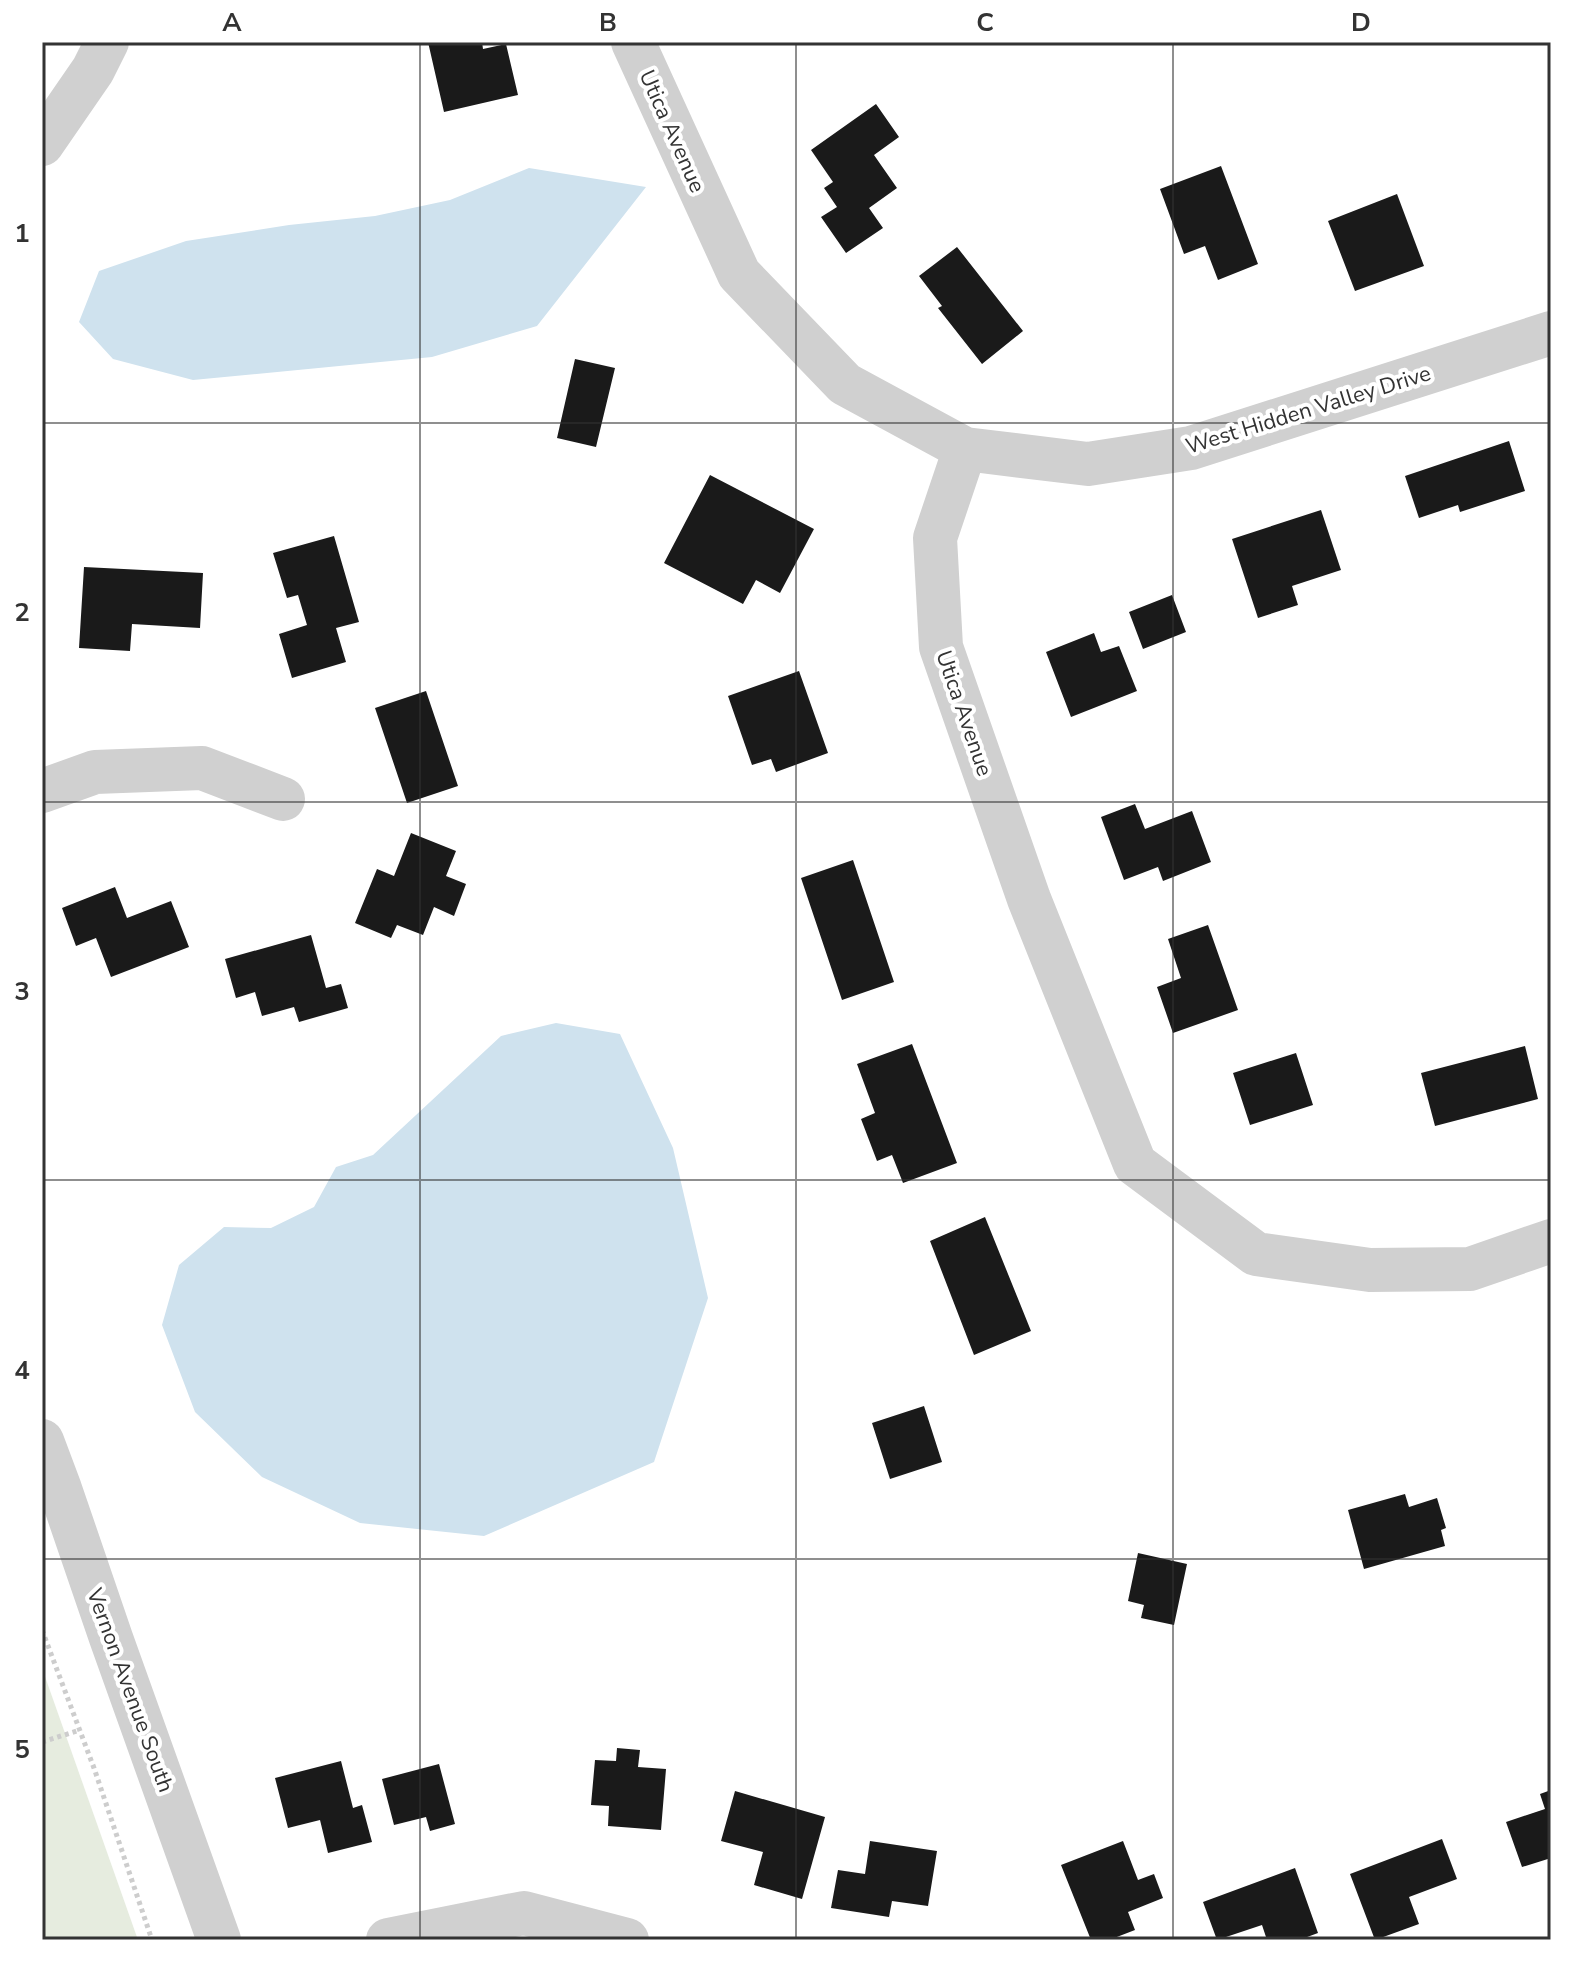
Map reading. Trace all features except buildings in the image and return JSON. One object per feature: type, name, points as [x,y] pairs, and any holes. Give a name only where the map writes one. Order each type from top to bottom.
[{"type":"street","points":[[42,144],[93,70],[107,42]]},
{"type":"street","name":"Utica Avenue","points":[[633,42],[739,274],[845,384],[965,449],[935,538],[941,647],[1029,899],[1135,1164],[1256,1254],[1370,1270],[1470,1269],[1551,1241]]},
{"type":"street","name":"West Hidden Valley Drive","points":[[965,449],[1088,464],[1191,448],[1551,333]]},
{"type":"street","points":[[42,791],[95,772],[202,768],[283,799]]},
{"type":"street","name":"Vernon Avenue South","points":[[42,1441],[219,1940]]},
{"type":"street","points":[[388,1940],[524,1913],[627,1940]]},
{"type":"path","points":[[42,1630],[152,1940]]},
{"type":"path","points":[[42,1742],[80,1730]]},
{"type":"shaded area","points":[[42,1668],[138,1940],[42,1940]]},
{"type":"water","points":[[529,168],[646,187],[537,326],[432,357],[193,380],[113,359],[79,322],[99,271],[186,241],[375,216],[450,200]]},
{"type":"water","points":[[556,1023],[620,1034],[673,1148],[708,1298],[654,1462],[484,1536],[360,1523],[262,1477],[195,1412],[162,1325],[179,1265],[224,1227],[271,1228],[314,1207],[336,1167],[373,1155],[501,1036]]}]
